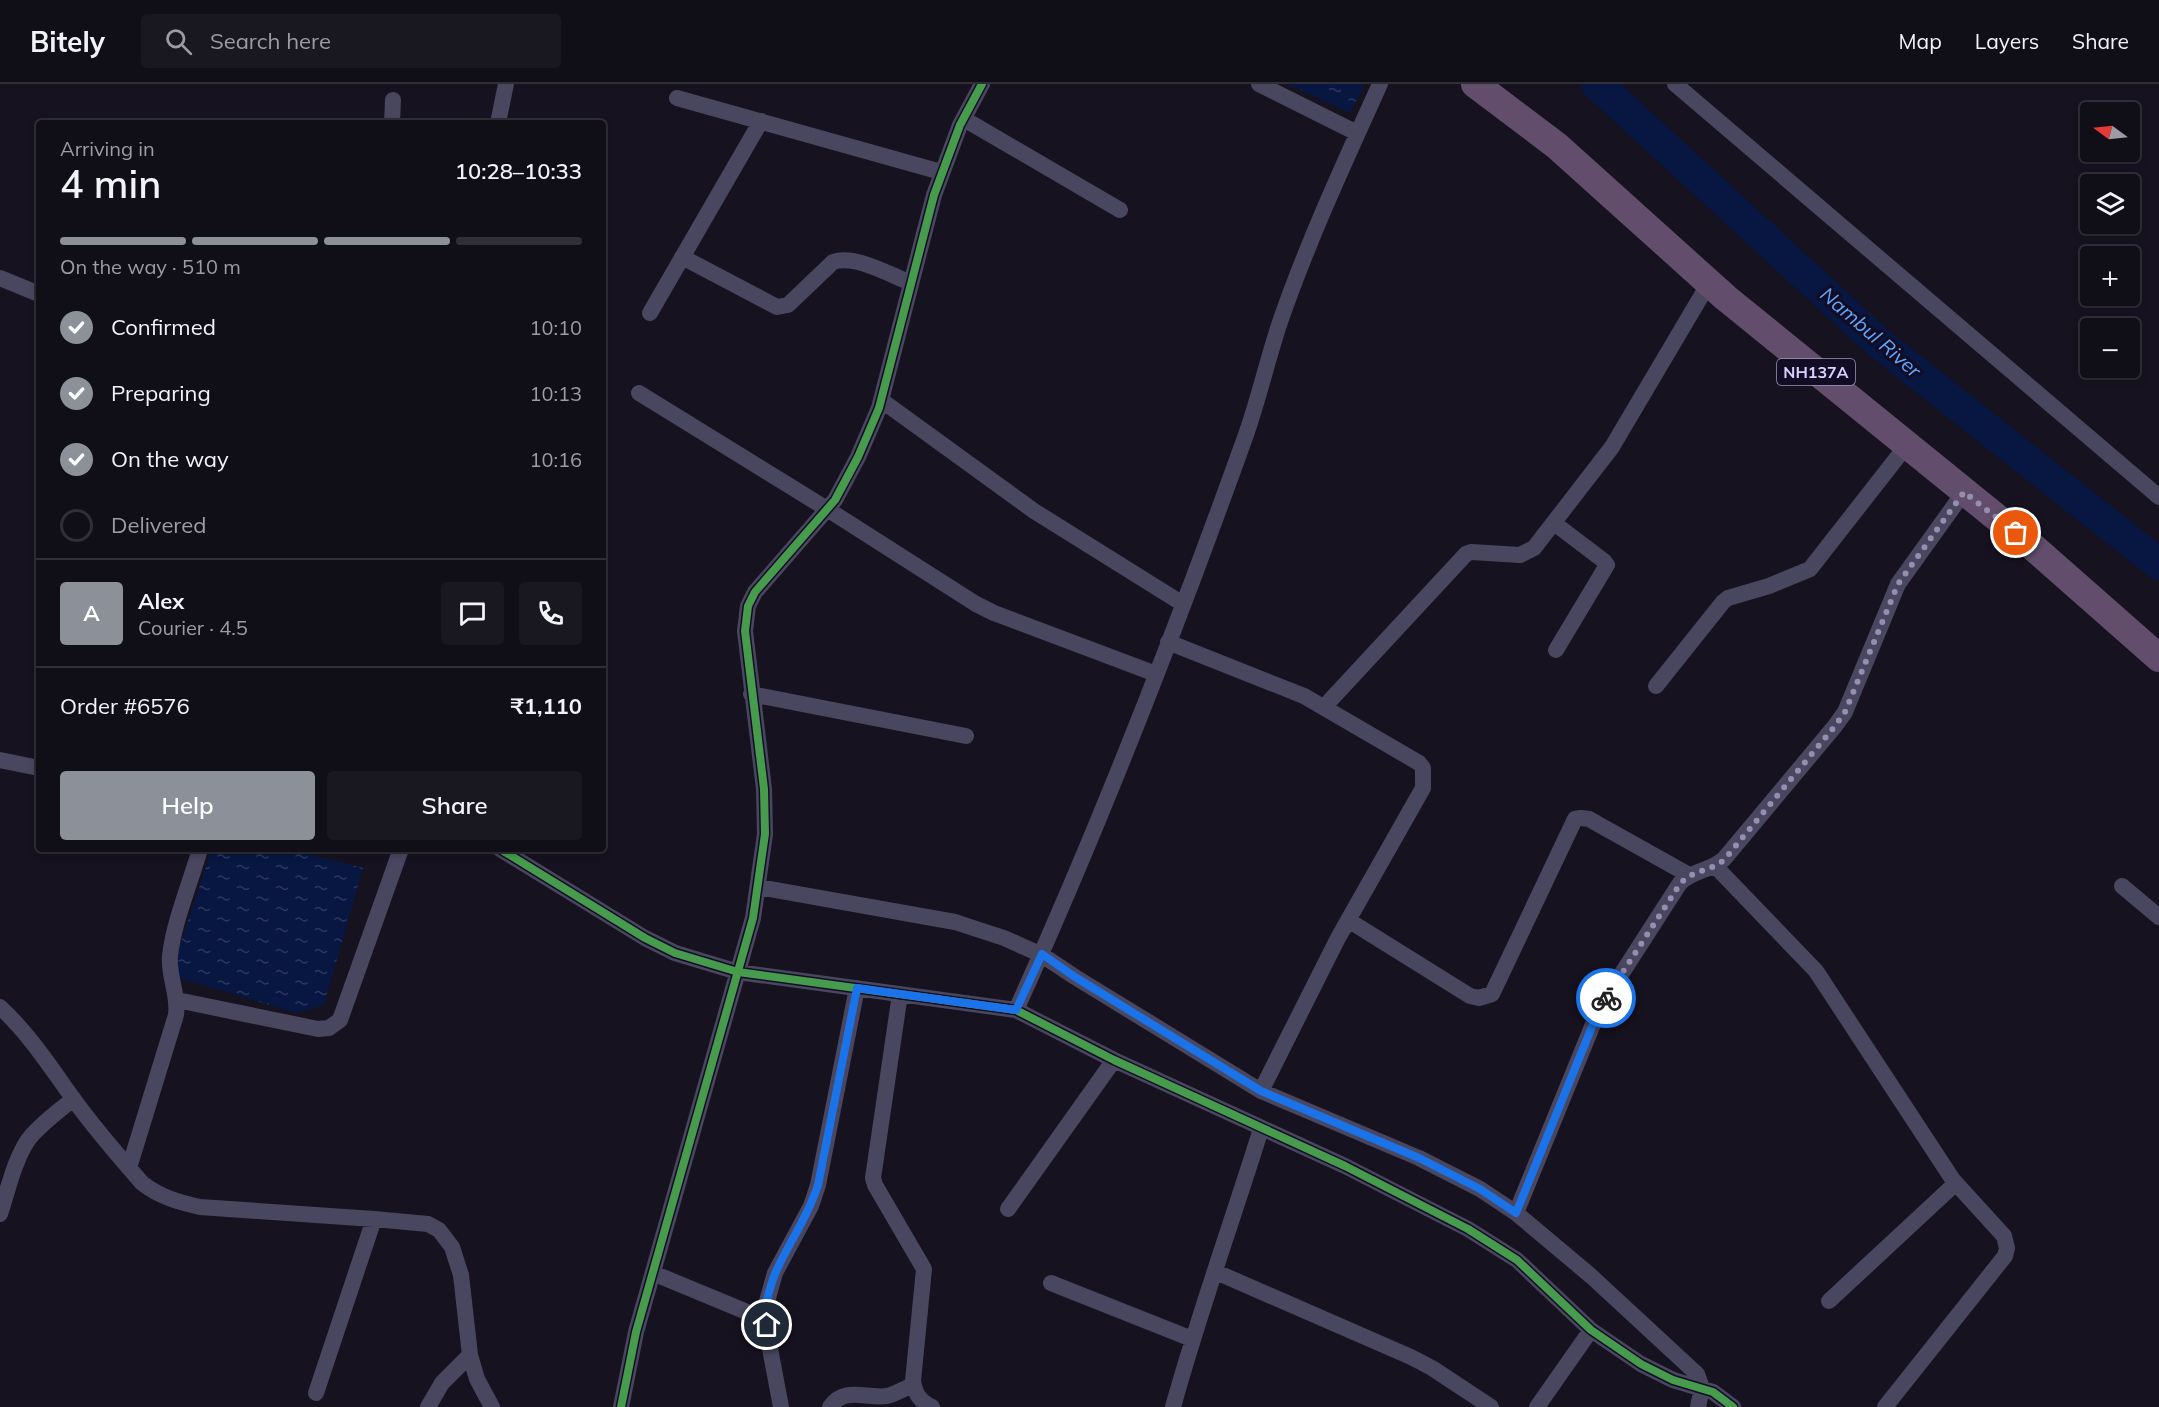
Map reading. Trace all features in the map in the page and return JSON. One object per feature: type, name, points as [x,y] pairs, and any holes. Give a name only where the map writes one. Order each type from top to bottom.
[{"type":"highway","name":"NH137A","points":[[1475,84],[1557,146],[1709,283],[2033,547],[2159,658]]},
{"type":"street","points":[[499,120],[506,84]]},
{"type":"street","points":[[621,1407],[636,1332],[753,918],[759,887],[765,834],[764,789],[745,631],[748,606],[755,592],[835,500],[858,457],[881,400],[941,172],[982,84]]},
{"type":"street","points":[[1258,84],[1358,133]]},
{"type":"street","points":[[1016,1010],[1042,954],[1125,755],[1244,440],[1281,320],[1380,84]]},
{"type":"street","points":[[1675,84],[2159,496]]},
{"type":"street","points":[[677,98],[941,172]]},
{"type":"street","points":[[392,120],[393,100]]},
{"type":"street","points":[[964,119],[1120,210]]},
{"type":"street","points":[[650,313],[761,121]]},
{"type":"street","points":[[682,257],[777,307],[788,305],[834,262],[840,260],[854,260],[911,283]]},
{"type":"street","points":[[0,278],[36,293]]},
{"type":"street","points":[[1324,707],[1466,554],[1471,552],[1525,554],[1534,548],[1612,447],[1709,283]]},
{"type":"street","points":[[639,393],[994,614],[1156,674]]},
{"type":"street","points":[[881,400],[1034,511],[1183,604]]},
{"type":"street","points":[[1656,686],[1728,598],[1769,586],[1810,570],[1907,445]]},
{"type":"street","points":[[1516,1213],[1598,1012],[1680,884],[1689,875],[1715,866],[1724,860],[1845,712],[1898,584],[1964,492]]},
{"type":"street","points":[[1554,523],[1607,565],[1556,650]]},
{"type":"street","points":[[1168,642],[1304,696],[1424,768],[1423,788],[1348,920],[1261,1091]]},
{"type":"street","points":[[751,694],[966,736]]},
{"type":"street","points":[[0,760],[36,767]]},
{"type":"street","points":[[1348,920],[1470,996],[1486,997],[1492,994],[1575,819],[1588,819],[1689,875]]},
{"type":"street","points":[[129,1168],[176,1015],[177,1000],[170,970],[171,947],[199,852]]},
{"type":"street","points":[[177,1000],[318,1029],[335,1025],[340,1020],[351,993],[399,852]]},
{"type":"street","points":[[505,852],[645,938],[675,953],[738,972],[1016,1010],[1114,1060],[1345,1166],[1468,1228],[1530,1270],[1591,1330],[1641,1364],[1673,1380],[1716,1394],[1733,1407]]},
{"type":"street","points":[[1715,866],[1816,971],[1956,1183],[2004,1236],[2007,1248],[2005,1256],[1885,1407]]},
{"type":"street","points":[[2122,886],[2159,917]]},
{"type":"street","points":[[759,887],[955,922],[1004,938],[1042,954],[1075,977],[1261,1091],[1419,1158],[1480,1189],[1516,1213],[1591,1276],[1697,1374],[1702,1388],[1698,1407]]},
{"type":"street","points":[[762,1319],[775,1273],[811,1206],[818,1185],[857,988]]},
{"type":"street","points":[[900,994],[873,1170],[875,1185],[924,1269],[914,1385],[919,1397],[932,1407]]},
{"type":"street","points":[[0,1007],[35,1043],[73,1099],[129,1168],[156,1194],[175,1202],[200,1208],[374,1218],[428,1224],[439,1230],[447,1238],[461,1275],[470,1355],[477,1379],[492,1407]]},
{"type":"street","points":[[1008,1209],[1114,1060]]},
{"type":"street","points":[[0,1214],[27,1142],[36,1130],[73,1099]]},
{"type":"street","points":[[1173,1407],[1192,1339],[1216,1272],[1261,1129]]},
{"type":"street","points":[[1829,1300],[1956,1183]]},
{"type":"street","points":[[316,1393],[374,1218]]},
{"type":"street","points":[[1216,1272],[1403,1353],[1432,1368],[1491,1407]]},
{"type":"street","points":[[653,1273],[762,1319],[767,1325],[781,1407]]},
{"type":"street","points":[[1051,1283],[1192,1339]]},
{"type":"street","points":[[1537,1407],[1591,1330]]},
{"type":"street","points":[[428,1407],[442,1383],[470,1355]]},
{"type":"street","points":[[830,1407],[836,1398],[845,1395],[886,1396],[914,1385]]},
{"type":"water","points":[[1288,84],[1364,84],[1350,113]]},
{"type":"water","points":[[211,852],[302,852],[363,868],[324,1005],[296,1013],[177,977],[172,969]]},
{"type":"waterway","name":"Nambul River","points":[[1597,84],[1879,343],[2159,564]]},
{"type":"cycle path","points":[[621,1407],[636,1332],[753,918],[765,834],[764,789],[745,631],[748,606],[755,592],[835,500],[858,457],[879,408],[934,195],[960,125],[982,84]]},
{"type":"cycle path","points":[[505,852],[645,938],[675,953],[738,972],[1016,1010],[1114,1060],[1345,1166],[1468,1229],[1517,1260],[1591,1330],[1641,1364],[1673,1380],[1713,1392],[1733,1407]]},
{"type":"way so far","points":[[1606,998],[1680,884],[1689,875],[1715,866],[1724,860],[1845,712],[1898,584],[1964,492],[2016,533]]},
{"type":"route","points":[[767,1325],[762,1319],[772,1281],[811,1206],[818,1185],[857,988],[1016,1010],[1042,954],[1075,977],[1261,1091],[1419,1158],[1480,1189],[1516,1213],[1598,1012],[1606,998]]}]
